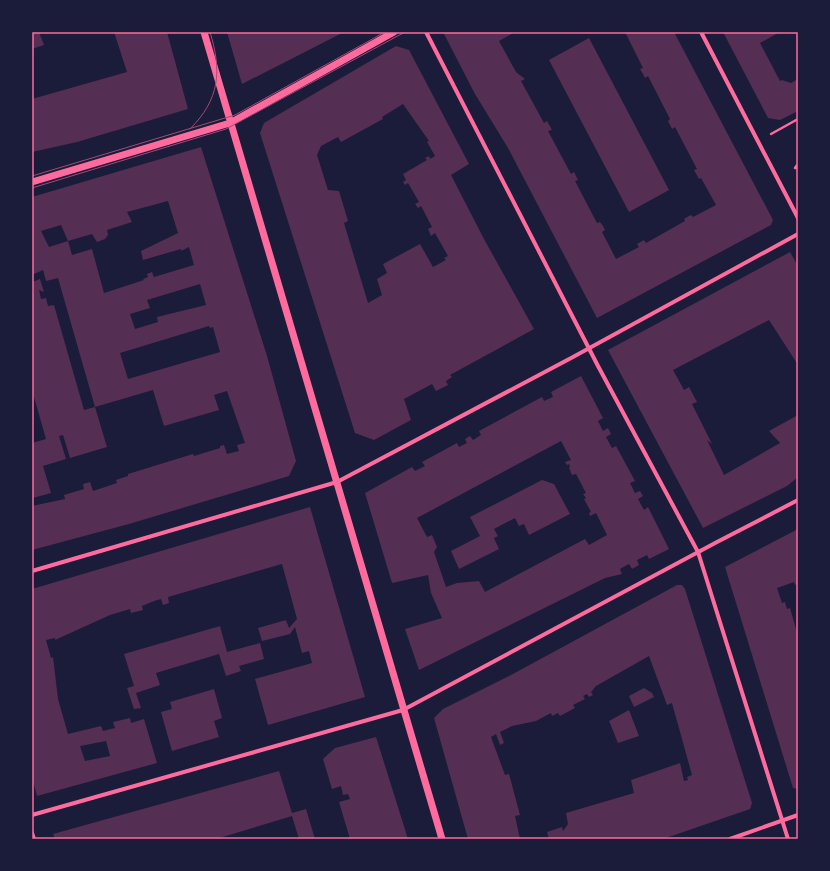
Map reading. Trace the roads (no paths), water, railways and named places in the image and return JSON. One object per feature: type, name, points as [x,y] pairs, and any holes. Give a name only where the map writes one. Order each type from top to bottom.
[{"type":"street","points":[[204,32],[442,839]]},
{"type":"street","points":[[32,182],[230,123],[394,32]]},
{"type":"street","points":[[426,32],[589,348],[698,552],[788,839]]},
{"type":"street","points":[[701,32],[798,218]]},
{"type":"street","points":[[32,571],[337,482],[589,348],[798,234]]},
{"type":"street","points":[[32,815],[403,710],[798,500]]},
{"type":"street","points":[[730,839],[798,815]]},
{"type":"street","points":[[32,833],[34,839]]},
{"type":"tram line","points":[[190,129],[207,107],[213,95],[216,84],[216,59],[210,32]]},
{"type":"tram line","points":[[32,176],[235,115],[385,32]]},
{"type":"tram line","points":[[32,188],[226,129],[405,32]]}]
